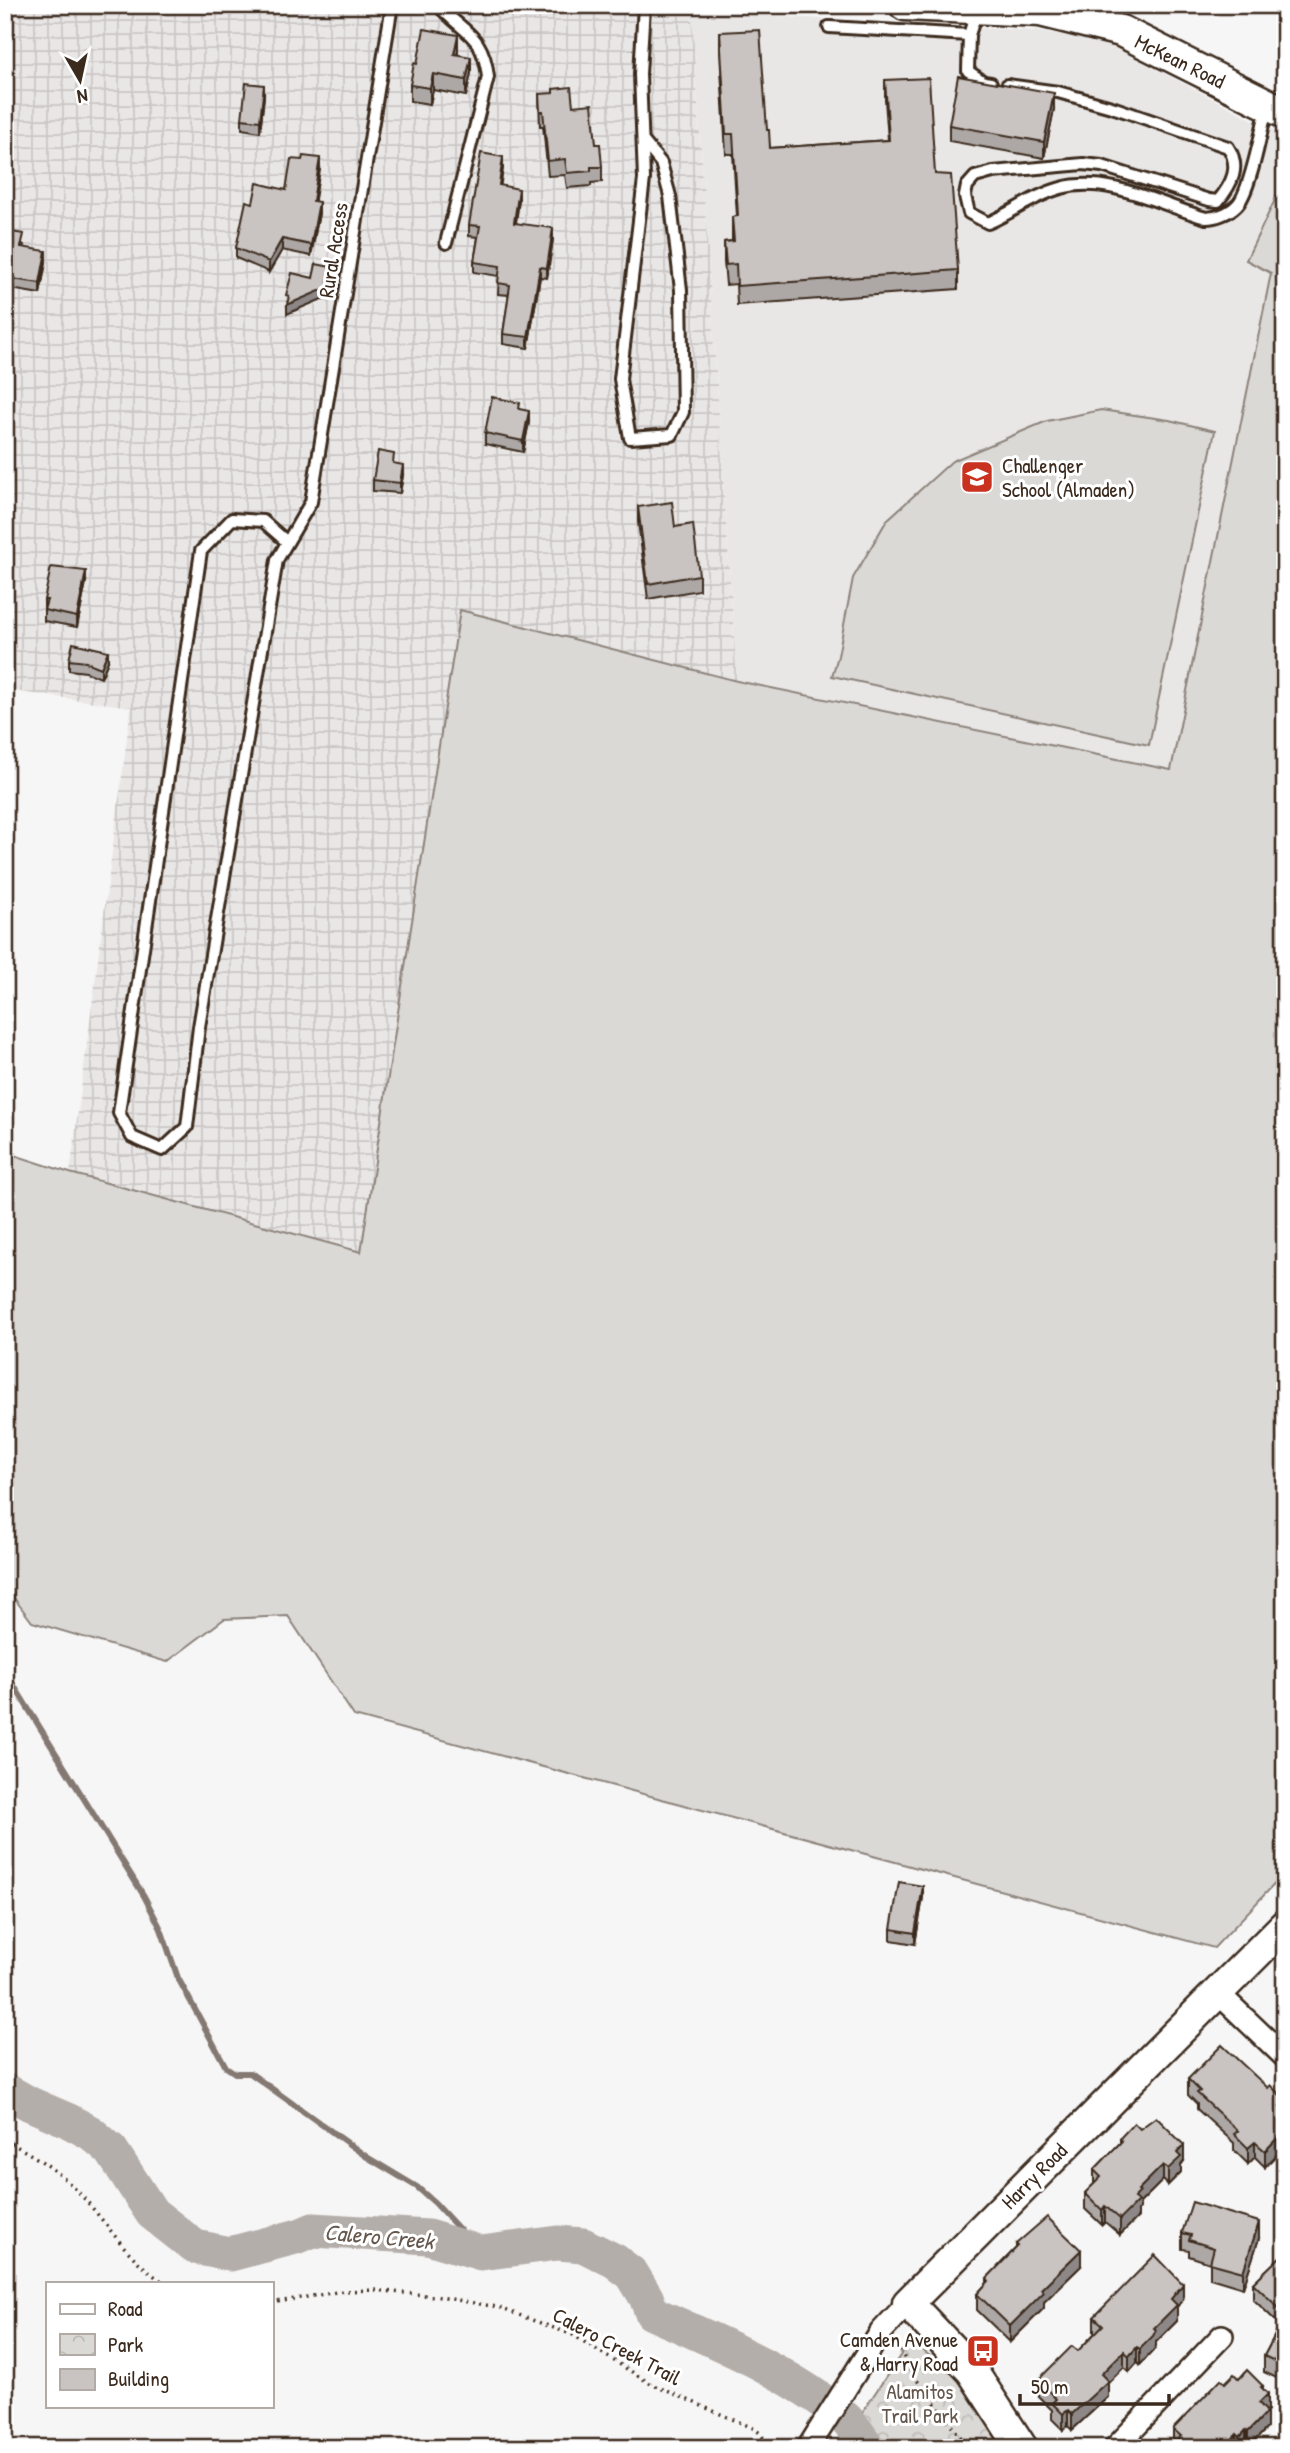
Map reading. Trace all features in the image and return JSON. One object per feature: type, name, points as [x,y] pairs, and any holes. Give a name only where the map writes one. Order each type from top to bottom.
[{"type":"street","name":"McKean Road","points":[[905,5],[973,22],[1040,11],[1121,32],[1276,109]]},
{"type":"street","name":"Harry Road","points":[[803,2444],[838,2398],[881,2332],[1285,1925]]},
{"type":"street","points":[[1217,1992],[1285,2056]]},
{"type":"street","points":[[908,2303],[972,2371],[1022,2448]]},
{"type":"street","points":[[1115,2448],[1222,2336]]},
{"type":"lane","name":"Rural Access","points":[[287,542],[311,502],[392,5]]},
{"type":"lane","points":[[438,5],[475,38],[486,56],[488,77],[446,243]]},
{"type":"lane","points":[[643,141],[661,163],[670,196],[681,290],[683,412],[672,435],[630,438],[620,379],[644,178],[640,74],[644,5]]},
{"type":"lane","points":[[829,27],[973,22],[968,71],[984,82],[1058,92],[1115,108],[1228,148],[1234,157],[1234,169],[1228,188],[1218,201],[1102,166],[1083,164],[993,172],[975,177],[967,186],[965,197],[969,213],[988,223],[1062,188],[1093,184],[1124,191],[1206,218],[1216,218],[1238,206],[1276,109]]},
{"type":"lane","points":[[232,519],[262,521],[287,542],[277,560],[198,1027],[187,1127],[162,1150],[132,1137],[119,1113],[201,551],[232,519]]},
{"type":"path","points":[[5,2140],[46,2164],[69,2183],[129,2254],[150,2274],[163,2282]]},
{"type":"path","name":"Calero Creek Trail","points":[[273,2303],[343,2291],[374,2290],[434,2296],[497,2307],[573,2335],[650,2384],[753,2428],[764,2439],[762,2448]]},
{"type":"path","points":[[881,2332],[900,2346],[913,2375],[969,2448]]},
{"type":"path","points":[[777,2448],[780,2443],[803,2444]]},
{"type":"shaded area","points":[[5,5],[597,5],[628,13],[692,16],[737,681],[460,611],[361,1252],[70,1173],[131,707],[5,690]]},
{"type":"shaded area","name":"Challenger School (Almaden)","points":[[701,12],[1038,31],[1102,41],[1285,136],[1285,179],[1246,260],[1272,273],[1171,770],[737,681],[692,16]]},
{"type":"green space","points":[[1285,179],[1285,1873],[1214,1948],[354,1716],[288,1616],[224,1619],[167,1662],[32,1622],[5,1586],[5,1152],[70,1173],[361,1252],[460,610],[737,681],[1171,770],[1271,273],[1246,260]]},
{"type":"green space","points":[[1101,410],[1169,420],[1215,431],[1149,745],[832,676],[853,578],[887,520],[952,461],[1047,421]]},
{"type":"green space","name":"Alamitos Trail Park","points":[[910,2341],[992,2402],[1018,2448],[858,2448],[845,2438]]},
{"type":"building","points":[[424,29],[458,35],[454,54],[471,57],[466,80],[433,74],[430,88],[410,85]]},
{"type":"building","points":[[760,30],[770,148],[889,140],[885,80],[929,78],[935,174],[951,175],[958,270],[737,286],[736,264],[726,265],[724,242],[734,241],[732,217],[738,216],[733,134],[726,134],[720,32]]},
{"type":"building","points":[[958,76],[1054,93],[1044,142],[949,125]]},
{"type":"building","points":[[246,83],[264,85],[260,121],[242,119]]},
{"type":"building","points":[[571,87],[573,106],[592,104],[596,144],[600,144],[602,167],[591,167],[591,171],[567,173],[565,159],[548,161],[539,94]]},
{"type":"building","points":[[481,153],[503,157],[499,185],[519,189],[514,223],[553,228],[547,268],[540,267],[528,337],[503,334],[510,285],[498,283],[500,266],[474,262],[480,226],[469,225]]},
{"type":"building","points":[[303,156],[320,158],[313,201],[319,202],[311,245],[282,239],[269,262],[236,248],[246,201],[253,203],[257,183],[286,190],[291,159],[302,160]]},
{"type":"building","points":[[5,231],[24,234],[21,247],[46,251],[40,283],[5,278]]},
{"type":"building","points":[[316,264],[331,267],[328,282],[336,284],[287,305],[289,296],[286,295],[292,273],[313,278]]},
{"type":"building","points":[[492,397],[520,403],[519,409],[529,411],[523,441],[485,433]]},
{"type":"building","points":[[378,451],[394,454],[393,463],[403,465],[400,483],[373,480]]},
{"type":"building","points":[[672,502],[675,527],[693,524],[699,575],[648,584],[638,507]]},
{"type":"building","points":[[51,567],[86,571],[77,617],[44,610]]},
{"type":"building","points":[[73,643],[108,651],[101,668],[86,662],[69,660]]},
{"type":"building","points":[[899,1882],[923,1886],[915,1933],[891,1929]]},
{"type":"building","points":[[1222,2045],[1268,2088],[1270,2085],[1285,2100],[1280,2106],[1285,2112],[1285,2130],[1265,2151],[1255,2142],[1248,2148],[1234,2134],[1238,2131],[1197,2093],[1200,2091],[1188,2079]]},
{"type":"building","points":[[1156,2117],[1184,2145],[1177,2153],[1181,2157],[1168,2169],[1163,2165],[1138,2190],[1140,2192],[1134,2198],[1138,2201],[1120,2219],[1105,2206],[1102,2210],[1085,2193],[1101,2177],[1094,2170],[1122,2141],[1120,2138],[1134,2123],[1140,2129]]},
{"type":"building","points":[[1192,2202],[1259,2222],[1243,2272],[1210,2263],[1214,2248],[1189,2240],[1191,2235],[1182,2233]]},
{"type":"building","points":[[1047,2217],[1081,2250],[1041,2289],[1044,2292],[1010,2326],[977,2294],[989,2281],[987,2278],[1018,2246],[1016,2244]]},
{"type":"building","points":[[1285,2252],[1285,2310],[1283,2312],[1253,2283]]},
{"type":"building","points":[[1155,2255],[1183,2284],[1171,2299],[1177,2305],[1154,2328],[1156,2330],[1153,2336],[1140,2349],[1137,2347],[1129,2356],[1124,2351],[1101,2374],[1108,2381],[1072,2414],[1068,2410],[1063,2414],[1052,2403],[1056,2399],[1038,2380],[1072,2346],[1078,2351],[1103,2325],[1094,2317]]},
{"type":"building","points":[[1285,2316],[1285,2366],[1264,2356]]},
{"type":"building","points":[[1247,2370],[1268,2394],[1259,2403],[1267,2412],[1248,2432],[1246,2430],[1240,2437],[1237,2434],[1224,2448],[1170,2448],[1181,2436],[1173,2429],[1221,2379],[1225,2383],[1234,2374],[1239,2379]]},
{"type":"waterway","points":[[5,1671],[144,1896],[161,1929],[178,1978],[226,2067],[235,2073],[250,2073],[367,2157],[417,2187],[481,2253]]},
{"type":"waterway","name":"Calero Creek","points":[[5,2090],[91,2133],[111,2150],[152,2213],[195,2247],[230,2254],[313,2230],[428,2237],[481,2253],[558,2243],[583,2245],[615,2261],[632,2274],[652,2313],[752,2359],[800,2386],[845,2418],[868,2448]]},
{"type":"place","name":"Challenger School (Almaden)","points":[[977,477]]},
{"type":"place","name":"Camden Avenue & Harry Road","points":[[983,2351]]}]
